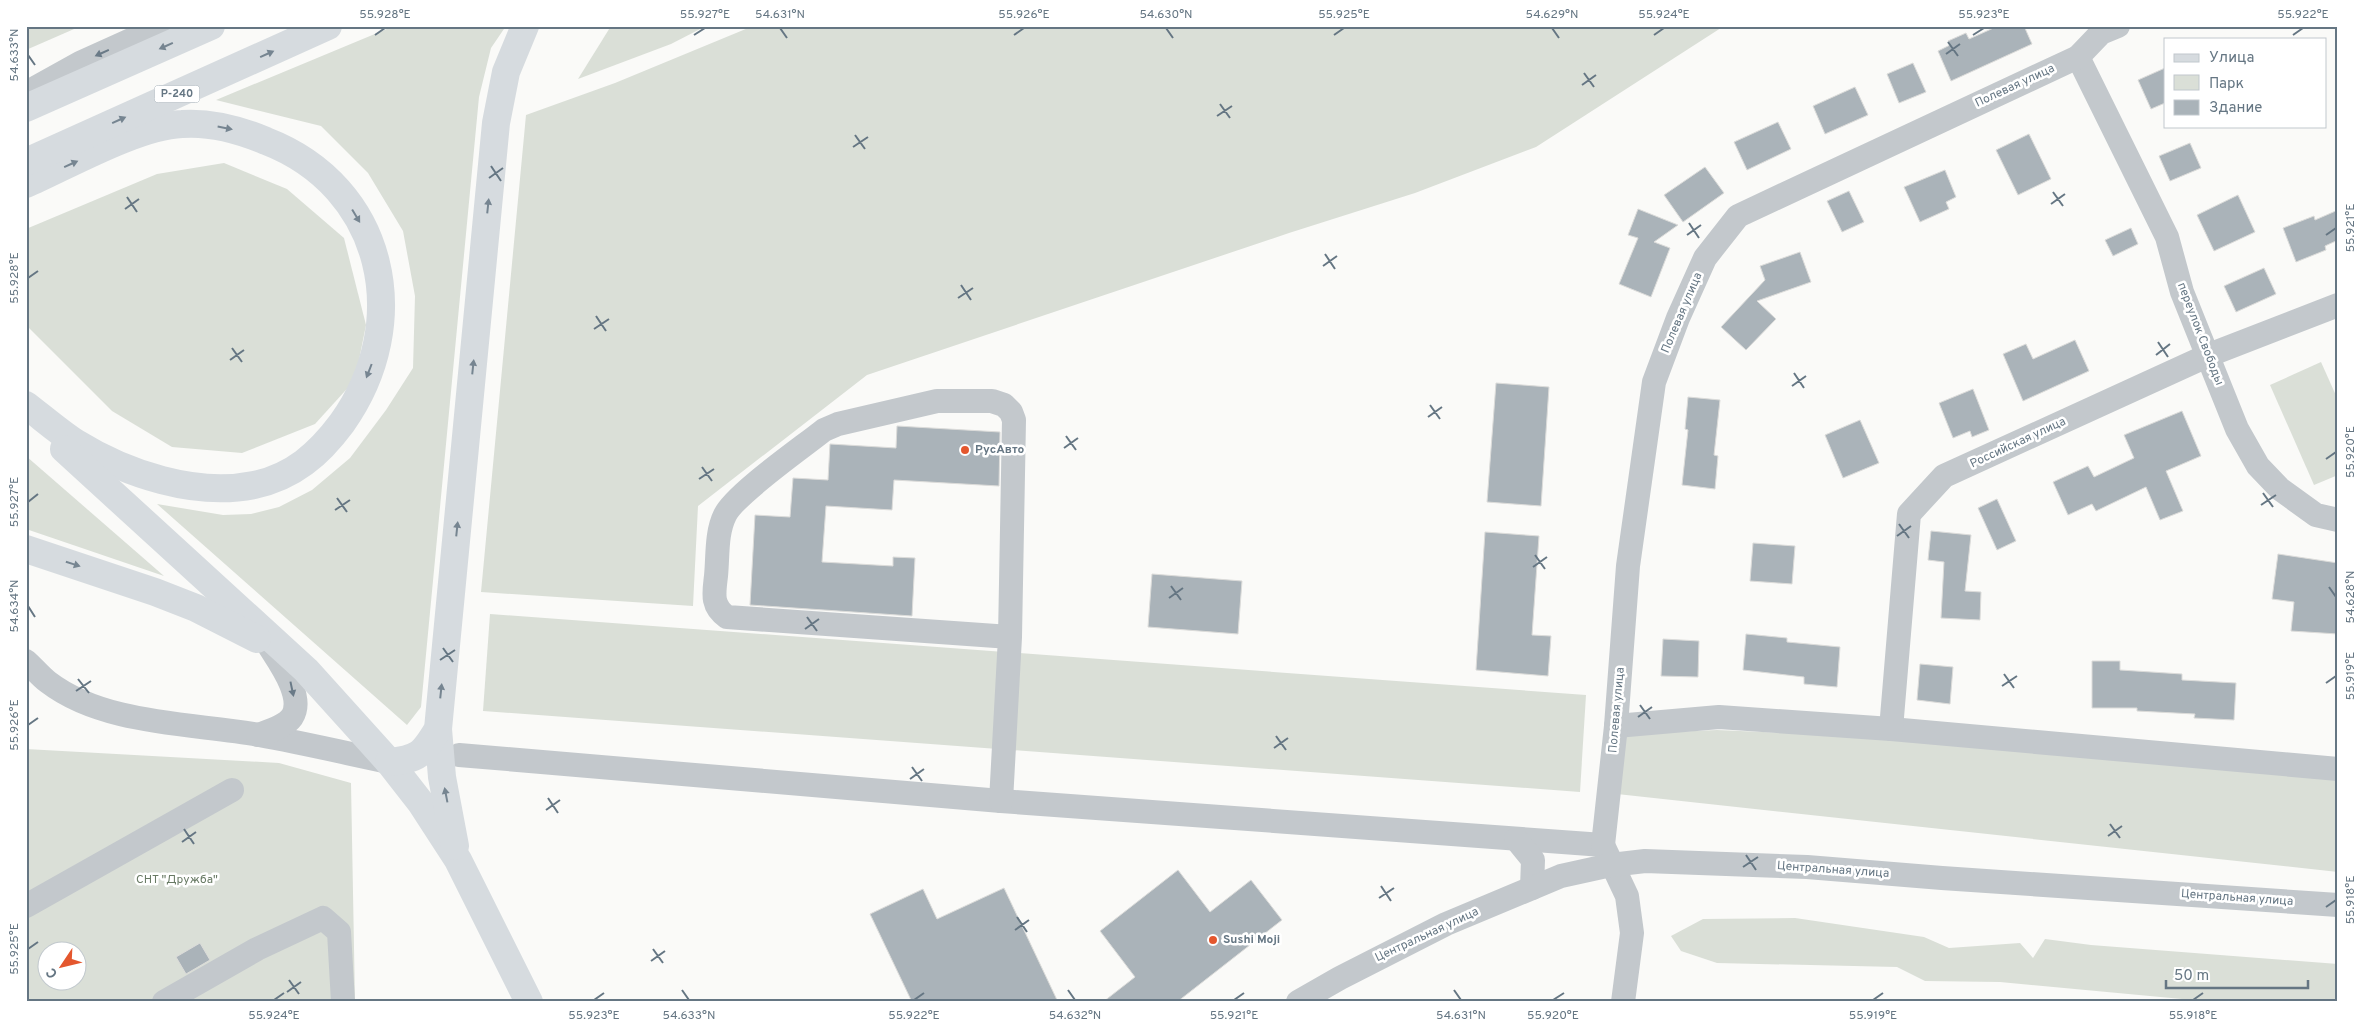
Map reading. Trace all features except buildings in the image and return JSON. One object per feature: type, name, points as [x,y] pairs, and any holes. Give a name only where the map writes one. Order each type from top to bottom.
[{"type":"main road","points":[[26,108],[211,26]]},
{"type":"main road","name":"Р-240","points":[[26,162],[328,26]]},
{"type":"main road","points":[[458,860],[442,777],[438,729],[496,123],[506,72],[525,26]]},
{"type":"main road","points":[[26,184],[132,136],[159,127],[183,124],[210,125],[255,136],[279,146],[310,164],[334,184],[346,200],[369,240],[376,263],[382,307],[375,353],[368,375],[348,414],[327,443],[312,458],[296,469],[267,482],[226,488],[205,487],[147,475],[109,460],[81,446],[26,405]]},
{"type":"main road","points":[[26,414],[306,670],[390,762],[421,803],[458,860],[529,1002]]},
{"type":"main road","points":[[26,549],[155,592],[196,608],[269,646],[306,670]]},
{"type":"main road","points":[[390,762],[407,760],[424,751],[438,729]]},
{"type":"street","points":[[26,93],[80,63],[162,26]]},
{"type":"street","name":"Полевая улица","points":[[1607,855],[1628,566],[1654,382],[1678,318],[1705,258],[1738,216],[2078,57],[2101,33],[2118,26]]},
{"type":"street","name":"переулок Свободы","points":[[2078,57],[2167,237],[2182,292],[2209,355],[2237,429],[2258,466],[2280,489],[2316,515],[2338,520]]},
{"type":"street","name":"Российская улица","points":[[1891,729],[1909,514],[1944,476],[2209,355],[2338,305]]},
{"type":"street","points":[[1001,801],[1010,637],[1014,420],[1011,412],[1004,405],[992,401],[937,401],[838,424],[824,430],[747,491],[725,514],[720,528],[714,596],[720,612],[727,617],[1010,637]]},
{"type":"street","points":[[258,735],[281,726],[292,716],[295,702],[290,681],[269,646]]},
{"type":"street","points":[[26,661],[48,682],[81,700],[117,713],[165,723],[258,735],[390,762]]},
{"type":"street","points":[[1616,726],[1719,716],[1891,729],[2338,769]]},
{"type":"street","points":[[459,755],[1001,801],[1516,839],[1607,855],[1626,896],[1632,933],[1623,1002]]},
{"type":"street","points":[[26,906],[232,790]]},
{"type":"street","points":[[1516,839],[1533,860],[1532,888]]},
{"type":"street","name":"Центральная улица","points":[[1298,1002],[1340,978],[1446,924],[1607,855],[1646,861],[1807,866],[1942,878],[2338,905]]},
{"type":"street","points":[[164,1002],[257,949],[323,918],[339,932],[344,1002]]},
{"type":"green space","points":[[26,26],[81,26],[26,50]]},
{"type":"green space","points":[[394,26],[506,26],[491,48],[479,97],[421,707],[407,725],[157,504],[223,515],[251,514],[279,507],[312,490],[350,458],[386,410],[413,368],[415,296],[403,231],[368,173],[321,126],[216,100]]},
{"type":"green space","points":[[611,26],[706,26],[671,44],[578,79]]},
{"type":"green space","points":[[753,26],[1724,26],[1536,147],[1415,193],[1289,233],[867,375],[698,506],[693,606],[481,592],[526,115],[615,83]]},
{"type":"green space","points":[[224,163],[287,189],[344,238],[366,325],[355,380],[315,424],[242,453],[172,447],[112,411],[26,325],[26,229],[157,174]]},
{"type":"green space","points":[[2321,362],[2338,400],[2338,475],[2314,485],[2270,385]]},
{"type":"green space","points":[[26,456],[164,576],[26,529]]},
{"type":"green space","points":[[490,614],[1586,695],[1580,792],[483,711]]},
{"type":"green space","points":[[1717,730],[1904,738],[2338,780],[2338,872],[1617,794],[1625,734]]},
{"type":"green space","name":"СНТ \"Дружба\"","points":[[26,749],[279,763],[351,783],[355,1002],[26,1002]]},
{"type":"green space","points":[[1795,918],[1924,937],[1949,948],[2020,943],[2033,958],[2045,939],[2091,945],[2338,964],[2338,1002],[2214,1002],[2000,982],[1925,981],[1897,967],[1717,963],[1681,951],[1671,936],[1703,919]]},
{"type":"place","name":"РусАвто","points":[[965,450]]},
{"type":"place","name":"Sushi Moji","points":[[1213,940]]}]
